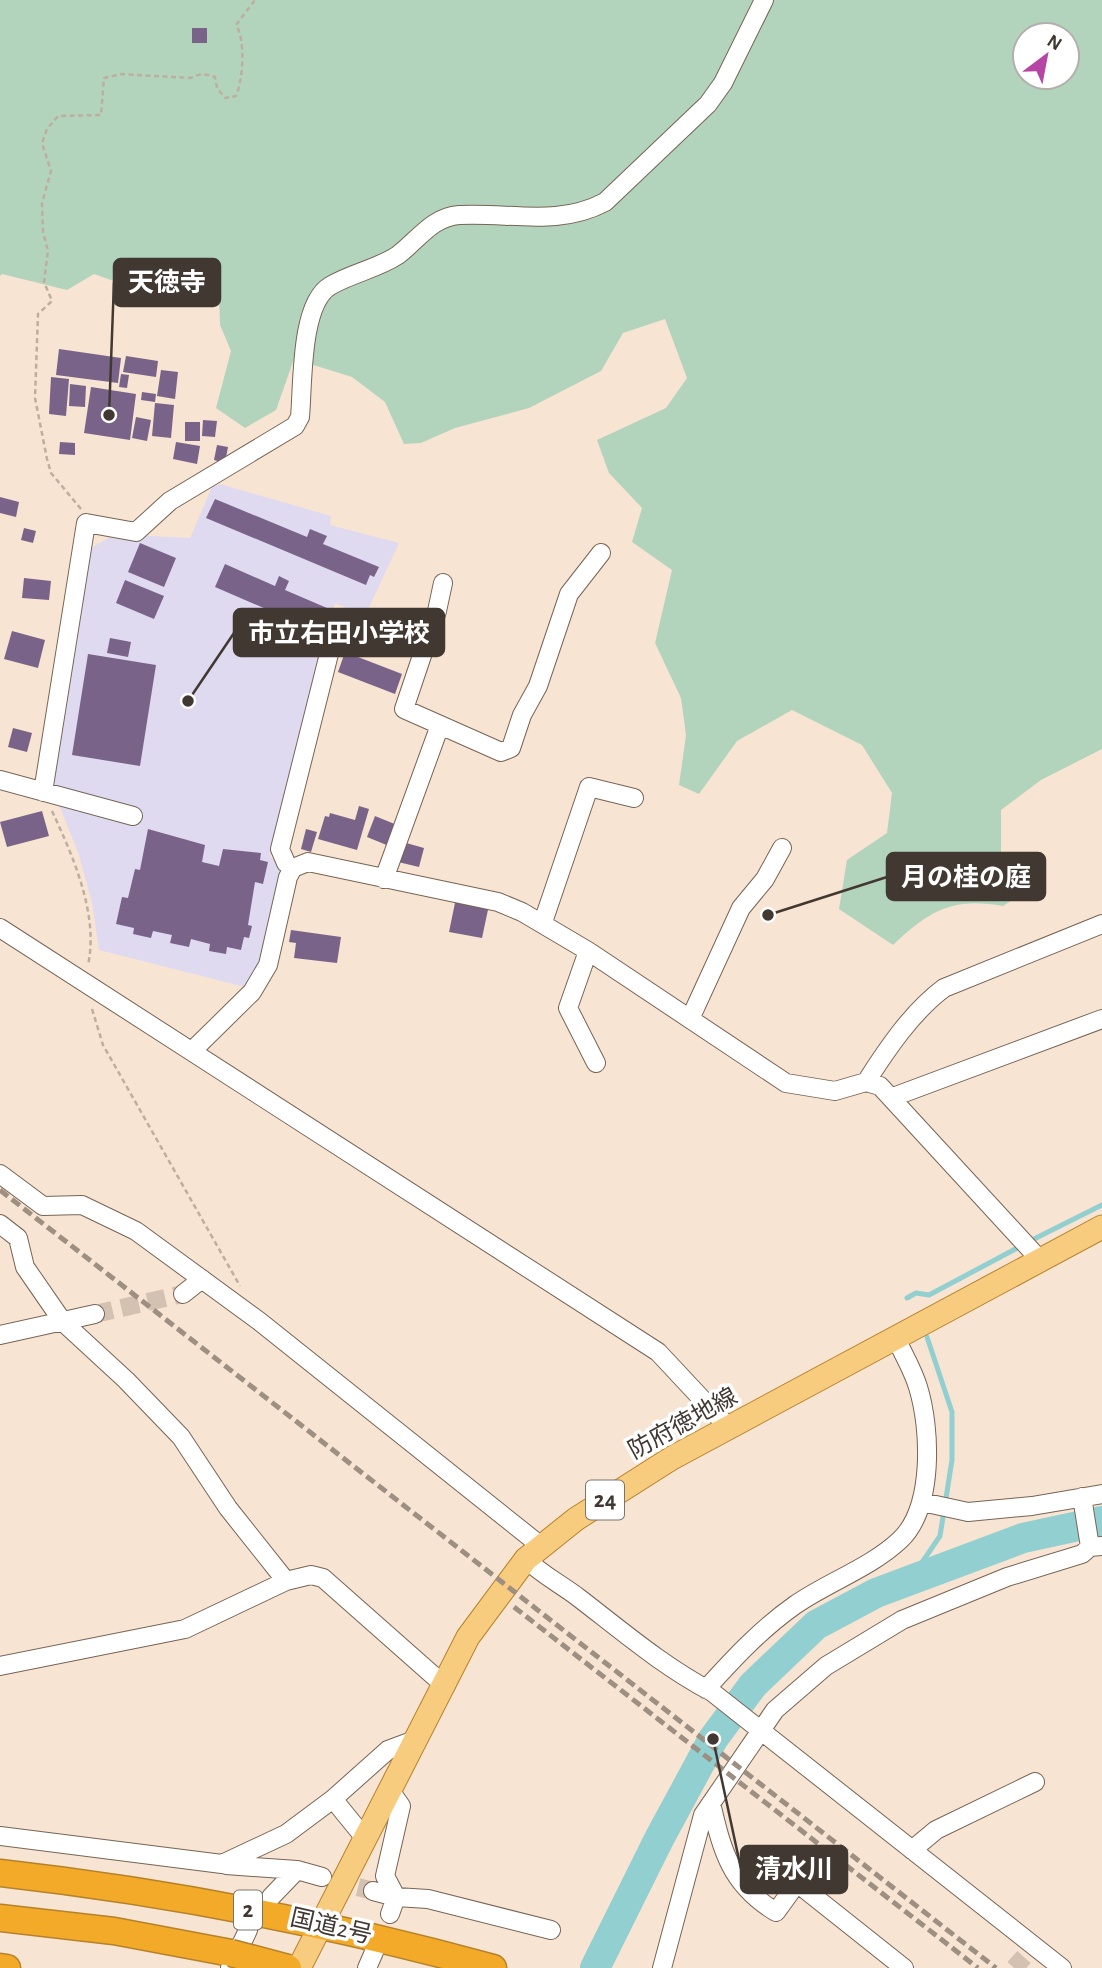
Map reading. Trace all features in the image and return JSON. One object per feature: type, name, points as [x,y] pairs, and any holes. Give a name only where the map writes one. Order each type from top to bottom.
[{"type":"highway","name":"国道2号","points":[[0,1873],[101,1885],[320,1923],[493,1968]]},
{"type":"highway","points":[[0,1918],[114,1931],[231,1960],[288,1968]]},
{"type":"highway","points":[[0,1967],[7,1968]]},
{"type":"main road","name":"防府徳地線","points":[[299,1968],[444,1685],[490,1604],[533,1552],[620,1490],[729,1428],[1102,1227]]},
{"type":"street","points":[[43,792],[86,523],[136,532],[170,501],[295,426],[300,417],[307,329],[314,307],[327,288],[385,263],[438,220],[457,215],[540,218],[585,212],[605,202],[708,104],[723,83],[764,0]]},
{"type":"street","points":[[443,583],[437,611],[404,709],[501,752],[511,748],[522,715],[538,686],[569,594],[601,553]]},
{"type":"street","points":[[293,868],[286,863],[280,849],[338,618]]},
{"type":"street","points":[[384,879],[440,725]]},
{"type":"street","points":[[0,780],[133,816]]},
{"type":"street","points":[[542,922],[589,787],[634,798]]},
{"type":"street","points":[[690,1018],[741,908],[765,879],[782,848]]},
{"type":"street","points":[[192,1052],[252,992],[268,965],[285,890],[293,868],[307,862],[498,902],[542,922],[786,1083],[835,1091],[866,1082],[880,1086],[893,1097],[1041,1261]]},
{"type":"street","points":[[866,1082],[929,999],[944,988],[1102,924]]},
{"type":"street","points":[[0,928],[658,1352],[729,1428]]},
{"type":"street","points":[[588,951],[568,1008],[596,1063]]},
{"type":"street","points":[[893,1097],[1102,1019]]},
{"type":"street","points":[[0,1174],[43,1206],[82,1205],[136,1231],[202,1279],[533,1552],[543,1576],[570,1591],[663,1662],[709,1691],[912,1850],[1029,1952],[1062,1968]]},
{"type":"street","points":[[0,1224],[18,1238],[25,1268],[63,1322],[126,1380],[181,1437],[228,1508],[286,1581]]},
{"type":"street","points":[[183,1294],[202,1279]]},
{"type":"street","points":[[0,1335],[95,1314]]},
{"type":"street","points":[[709,1691],[751,1640],[796,1605],[901,1539],[922,1502],[926,1474],[924,1412],[918,1386],[896,1338]]},
{"type":"street","points":[[922,1502],[968,1512],[1032,1506],[1102,1494]]},
{"type":"street","points":[[662,1968],[697,1846],[696,1833],[756,1727],[826,1666],[902,1620],[1007,1577],[1082,1554],[1096,1546],[1082,1497]]},
{"type":"street","points":[[0,1666],[185,1629],[286,1581],[311,1575],[323,1578],[444,1685]]},
{"type":"street","points":[[222,1864],[286,1834],[332,1799],[388,1750],[415,1740]]},
{"type":"street","points":[[912,1850],[936,1830],[1035,1782]]},
{"type":"street","points":[[389,1789],[401,1806],[385,1876],[396,1897],[390,1914]]},
{"type":"street","points":[[332,1799],[364,1837]]},
{"type":"street","points":[[711,1803],[726,1861],[741,1883],[763,1905],[776,1912],[797,1883],[904,1968]]},
{"type":"street","points":[[0,1836],[222,1864],[297,1870],[322,1877]]},
{"type":"street","points":[[271,1897],[297,1870]]},
{"type":"street","points":[[373,1891],[396,1897],[428,1899],[551,1930]]},
{"type":"street","points":[[231,1960],[248,1930]]},
{"type":"path","points":[[86,523],[81,507],[51,473],[35,398],[38,314],[52,301],[44,282],[48,251],[42,212],[51,170],[42,143],[47,129],[58,116],[101,115],[104,78],[121,74],[191,78],[198,74],[210,75],[215,77],[217,88],[225,98],[236,96],[241,85],[243,51],[242,34],[236,25],[255,0]]},
{"type":"path","points":[[43,792],[72,855],[85,902],[91,949],[84,982],[103,1045],[241,1287]]},
{"type":"shaded area","points":[[220,484],[331,516],[330,525],[399,543],[365,616],[335,603],[270,856],[282,869],[258,965],[245,987],[99,950],[92,903],[79,855],[52,787],[91,548],[115,534],[190,538],[212,487]]},
{"type":"green space","points":[[0,0],[1102,0],[1102,749],[1041,780],[1001,810],[1001,858],[1020,895],[1003,906],[969,904],[942,909],[918,923],[893,945],[839,909],[847,860],[887,833],[892,793],[862,745],[792,710],[737,741],[699,794],[679,785],[686,735],[681,698],[655,643],[672,570],[632,542],[642,508],[609,473],[597,440],[666,408],[687,378],[665,319],[623,333],[601,371],[529,408],[455,428],[421,443],[404,444],[385,402],[352,377],[294,359],[276,410],[245,428],[216,408],[231,351],[220,325],[219,296],[156,296],[94,274],[67,290],[2,274],[0,276]]},
{"type":"building","points":[[192,28],[207,28],[207,43],[192,43]]},
{"type":"building","points":[[59,349],[121,358],[118,383],[56,375]]},
{"type":"building","points":[[126,356],[158,361],[156,377],[123,372]]},
{"type":"building","points":[[161,370],[178,372],[175,399],[157,396]]},
{"type":"building","points":[[121,374],[129,375],[127,388],[119,387]]},
{"type":"building","points":[[51,377],[69,379],[66,416],[49,414]]},
{"type":"building","points":[[70,384],[86,386],[85,407],[69,406]]},
{"type":"building","points":[[91,387],[136,394],[130,440],[84,433]]},
{"type":"building","points":[[142,392],[156,394],[155,402],[141,400]]},
{"type":"building","points":[[155,403],[174,405],[171,438],[152,436]]},
{"type":"building","points":[[136,417],[151,420],[147,441],[132,438]]},
{"type":"building","points":[[203,420],[217,421],[215,437],[202,436]]},
{"type":"building","points":[[185,422],[200,422],[200,441],[185,441]]},
{"type":"building","points":[[60,442],[75,443],[75,455],[59,454]]},
{"type":"building","points":[[176,442],[200,446],[197,464],[173,459]]},
{"type":"building","points":[[217,445],[228,447],[225,463],[214,460]]},
{"type":"building","points":[[0,497],[19,502],[16,517],[0,513]]},
{"type":"building","points":[[215,499],[307,537],[310,529],[327,536],[323,544],[379,567],[374,577],[370,575],[366,585],[206,518]]},
{"type":"building","points":[[24,528],[36,531],[33,543],[21,540]]},
{"type":"building","points":[[140,543],[176,558],[164,587],[128,572]]},
{"type":"building","points":[[225,564],[275,586],[279,576],[289,581],[285,590],[327,608],[317,631],[215,587]]},
{"type":"building","points":[[24,578],[51,581],[49,600],[22,598]]},
{"type":"building","points":[[125,580],[164,596],[154,619],[116,603]]},
{"type":"building","points":[[12,631],[45,640],[38,668],[4,659]]},
{"type":"building","points":[[110,638],[131,642],[128,657],[107,653]]},
{"type":"building","points":[[345,652],[402,674],[395,694],[338,672]]},
{"type":"building","points":[[88,654],[156,665],[140,766],[72,755]]},
{"type":"building","points":[[13,728],[32,733],[27,752],[8,747]]},
{"type":"building","points":[[359,806],[369,809],[357,850],[318,839],[325,816],[329,817],[330,813],[355,820]]},
{"type":"building","points":[[42,811],[49,836],[7,847],[0,822]]},
{"type":"building","points":[[375,816],[397,825],[389,846],[367,837]]},
{"type":"building","points":[[148,829],[205,845],[202,862],[219,866],[223,849],[261,853],[260,860],[268,862],[263,884],[255,882],[248,925],[252,926],[249,938],[244,937],[241,950],[227,947],[226,954],[209,951],[210,944],[191,939],[189,947],[170,943],[172,935],[153,931],[151,938],[133,934],[134,928],[116,924],[122,897],[128,898],[135,869],[140,870]]},
{"type":"building","points":[[306,829],[317,832],[311,852],[301,849]]},
{"type":"building","points":[[399,841],[424,848],[419,867],[394,861]]},
{"type":"building","points":[[456,898],[489,905],[482,938],[449,932]]},
{"type":"building","points":[[291,930],[341,937],[337,963],[294,958],[296,943],[289,942]]},
{"type":"waterway","points":[[1030,1241],[1102,1205]]},
{"type":"waterway","points":[[907,1298],[916,1293],[929,1295],[1021,1246]]},
{"type":"waterway","points":[[910,1580],[940,1536],[952,1460],[952,1412],[927,1337]]},
{"type":"waterway","points":[[595,1968],[659,1839],[713,1739],[753,1685],[816,1625],[876,1593],[1023,1538],[1102,1521]]},
{"type":"tunnel","points":[[95,1314],[183,1294]]},
{"type":"tunnel","points":[[332,1880],[373,1891]]},
{"type":"tunnel","points":[[1014,1968],[1024,1957]]},
{"type":"railway","points":[[0,1190],[996,1968]]},
{"type":"railway","points":[[514,1607],[978,1968]]},
{"type":"place","name":"天徳寺","points":[[109,415]]},
{"type":"place","name":"市立右田小学校","points":[[188,701]]},
{"type":"place","name":"月の桂の庭","points":[[768,915]]},
{"type":"place","name":"清水川","points":[[713,1739]]}]
